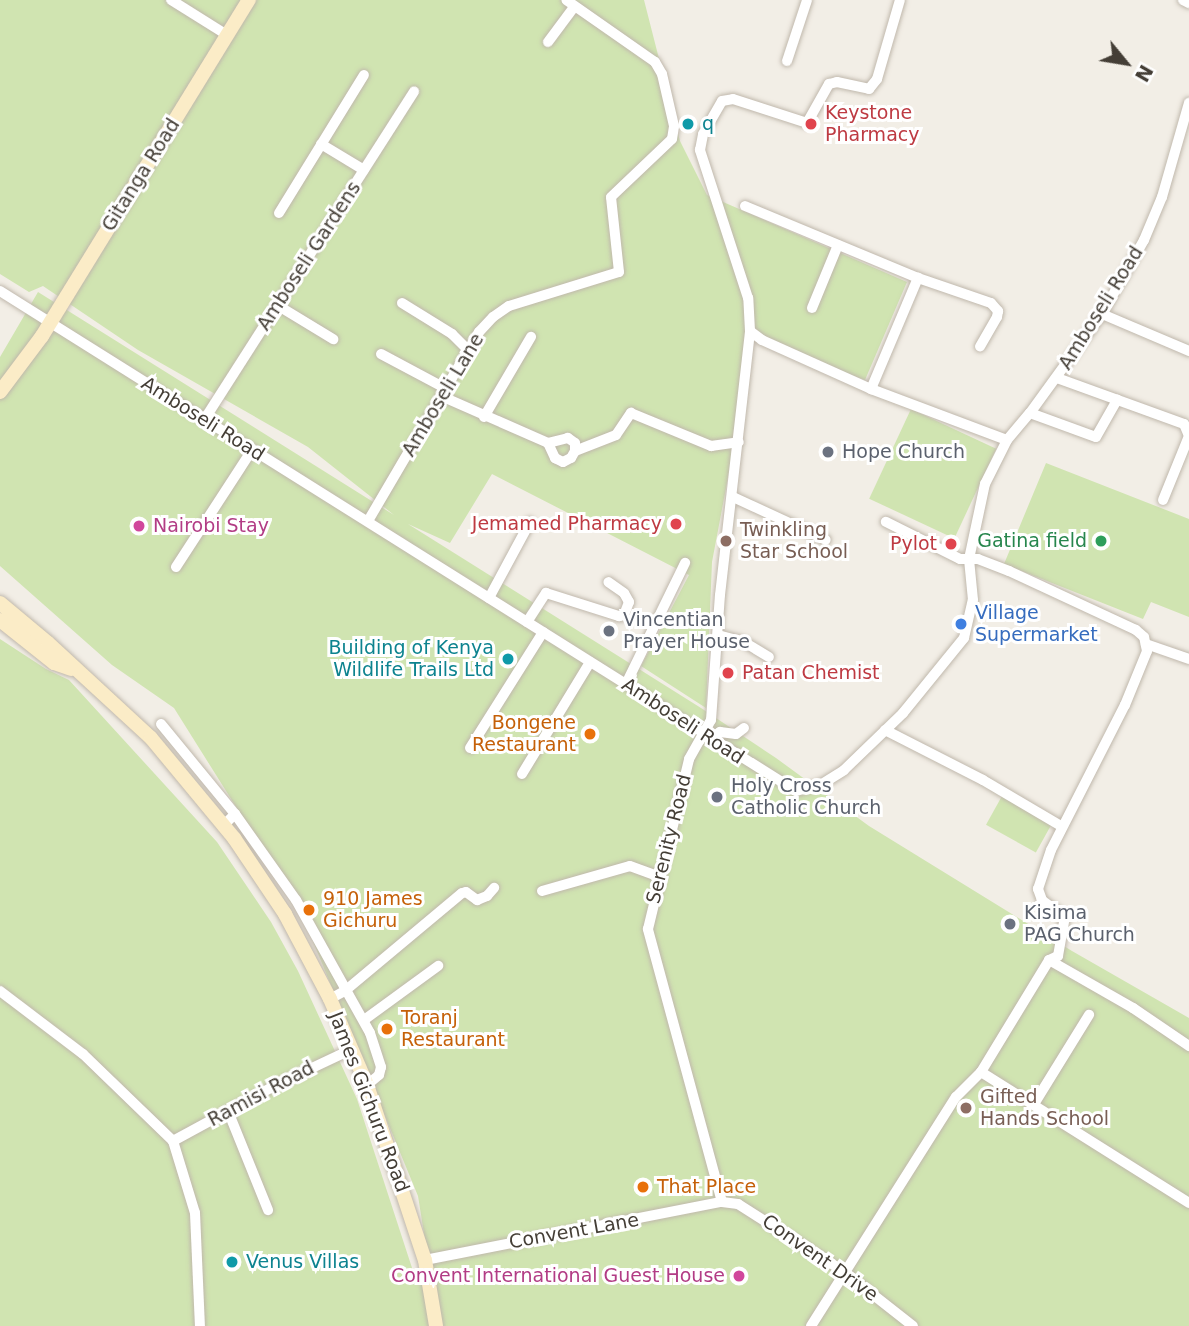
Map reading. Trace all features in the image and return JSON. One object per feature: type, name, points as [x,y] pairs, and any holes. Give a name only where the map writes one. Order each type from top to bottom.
[{"type":"main road","name":"Gitanga Road","points":[[0,405],[48,323],[250,0]]},
{"type":"main road","name":"Gitanga Road","points":[[0,392],[33,350]]},
{"type":"main road","name":"James Gichuru Road","points":[[0,603],[138,725],[224,825],[268,889],[330,999],[367,1085],[425,1261],[436,1326]]},
{"type":"main road","name":"James Gichuru Road","points":[[0,620],[54,663],[76,671]]},
{"type":"street","points":[[171,0],[227,35]]},
{"type":"street","points":[[787,61],[807,0]]},
{"type":"street","name":"Serenity Road","points":[[722,1202],[649,937],[660,877],[689,759],[707,736],[711,720],[720,595],[750,331],[748,298],[700,150],[704,134],[722,101],[733,99],[807,122],[829,84],[837,82],[869,89],[877,79],[900,0]]},
{"type":"street","points":[[1184,0],[1189,3]]},
{"type":"street","points":[[548,42],[570,4]]},
{"type":"street","name":"Amboseli Lane","points":[[368,521],[479,332],[509,306],[619,272],[611,197],[672,139],[674,126],[662,74],[655,62],[570,4]]},
{"type":"street","points":[[279,213],[364,75]]},
{"type":"street","name":"Amboseli Gardens","points":[[204,420],[414,91]]},
{"type":"street","name":"Amboseli Road","points":[[0,291],[796,791],[822,784],[844,770],[886,730],[964,638],[973,600],[969,559],[985,484],[1007,440],[1030,413],[1102,314],[1149,229],[1162,197],[1189,103]]},
{"type":"street","points":[[321,144],[364,170]]},
{"type":"street","points":[[745,206],[995,307],[997,317],[980,346]]},
{"type":"street","points":[[812,308],[838,244]]},
{"type":"street","points":[[871,389],[918,278]]},
{"type":"street","points":[[402,303],[452,334],[468,350]]},
{"type":"street","points":[[277,305],[333,339]]},
{"type":"street","points":[[1102,314],[1189,351]]},
{"type":"street","points":[[750,331],[762,340],[871,389],[1007,440]]},
{"type":"street","points":[[484,417],[531,337]]},
{"type":"street","points":[[381,354],[484,417],[548,443],[568,438],[575,443],[572,458],[564,462],[555,458],[548,443]]},
{"type":"street","points":[[1057,377],[1184,424],[1189,436],[1163,500]]},
{"type":"street","points":[[1030,413],[1096,437],[1117,400]]},
{"type":"street","points":[[575,451],[616,435],[631,413],[711,446],[739,442]]},
{"type":"street","points":[[176,567],[252,450]]},
{"type":"street","points":[[733,497],[827,540]]},
{"type":"street","points":[[489,598],[530,522]]},
{"type":"street","points":[[811,1326],[843,1270],[956,1097],[981,1072],[1049,960],[1058,956],[1065,917],[1042,900],[1038,889],[1061,826],[1125,705],[1144,660],[1146,644],[1144,637],[1136,630],[1009,571],[978,559],[960,559],[886,522]]},
{"type":"street","points":[[626,684],[685,563]]},
{"type":"street","points":[[527,622],[546,593],[619,617],[624,615],[629,602],[624,593],[608,582]]},
{"type":"street","points":[[470,748],[543,632]]},
{"type":"street","points":[[718,635],[744,642],[769,657]]},
{"type":"street","points":[[1146,644],[1189,659]]},
{"type":"street","points":[[522,774],[590,662]]},
{"type":"street","points":[[161,724],[235,814],[283,881],[346,990],[363,1020],[381,1067],[376,1079],[367,1085]]},
{"type":"street","points":[[707,736],[715,733],[736,734],[744,728]]},
{"type":"street","points":[[886,730],[983,780],[1061,826]]},
{"type":"street","points":[[224,825],[235,814]]},
{"type":"street","points":[[542,891],[630,866],[660,877]]},
{"type":"street","points":[[268,889],[283,881]]},
{"type":"street","points":[[330,999],[346,990],[462,893],[466,892],[477,900],[487,896],[494,888]]},
{"type":"street","points":[[1049,960],[1133,1009],[1189,1046]]},
{"type":"street","points":[[363,1020],[438,966]]},
{"type":"street","points":[[0,991],[83,1054],[173,1141],[195,1213],[200,1326]]},
{"type":"street","points":[[1034,1104],[1089,1015]]},
{"type":"street","name":"Ramisi Road","points":[[173,1141],[307,1069],[350,1050]]},
{"type":"street","points":[[981,1072],[1189,1203]]},
{"type":"street","points":[[228,1111],[268,1210]]},
{"type":"street","name":"Convent Lane","points":[[425,1261],[722,1202]]},
{"type":"street","name":"Convent Drive","points":[[722,1202],[743,1206],[843,1270],[913,1326]]},
{"type":"green space","points":[[0,0],[644,0],[680,141],[707,195],[907,282],[865,380],[754,340],[712,562],[706,708],[641,666],[689,575],[492,474],[450,543],[408,524],[701,708],[776,758],[869,826],[1072,951],[1189,1018],[1189,1326],[0,1326],[0,639],[46,669],[69,680],[217,842],[271,922],[298,971],[357,1099],[414,1274],[430,1271],[418,1196],[312,939],[270,861],[174,708],[112,665],[0,566],[0,357],[38,292],[394,515],[308,447],[138,350],[43,286],[29,292],[0,274]]},
{"type":"green space","points":[[911,409],[996,449],[954,538],[869,499]]},
{"type":"green space","name":"Gatina field","points":[[1046,463],[1189,519],[1189,617],[1151,602],[1143,619],[1004,564]]},
{"type":"green space","points":[[1002,796],[1052,824],[1036,852],[986,825]]},
{"type":"place","name":"q","points":[[688,124]]},
{"type":"place","name":"Keystone Pharmacy","points":[[811,124]]},
{"type":"place","name":"Hope Church","points":[[828,452]]},
{"type":"place","name":"Jemamed Pharmacy","points":[[676,524]]},
{"type":"place","name":"Nairobi Stay","points":[[139,526]]},
{"type":"place","name":"Twinkling Star School","points":[[726,541]]},
{"type":"place","name":"Gatina field","points":[[1101,541]]},
{"type":"place","name":"Pylot","points":[[951,544]]},
{"type":"place","name":"Village Supermarket","points":[[961,624]]},
{"type":"place","name":"Vincentian Prayer House","points":[[609,631]]},
{"type":"place","name":"Building of Kenya Wildlife Trails Ltd","points":[[508,659]]},
{"type":"place","name":"Patan Chemist","points":[[728,673]]},
{"type":"place","name":"Bongene Restaurant","points":[[590,734]]},
{"type":"place","name":"Holy Cross Catholic Church","points":[[717,797]]},
{"type":"place","name":"910 James Gichuru","points":[[309,910]]},
{"type":"place","name":"Kisima PAG Church","points":[[1010,924]]},
{"type":"place","name":"Toranj Restaurant","points":[[387,1029]]},
{"type":"place","name":"Gifted Hands School","points":[[966,1108]]},
{"type":"place","name":"That Place","points":[[643,1187]]},
{"type":"place","name":"Venus Villas","points":[[232,1262]]},
{"type":"place","name":"Convent International Guest House","points":[[739,1276]]}]
